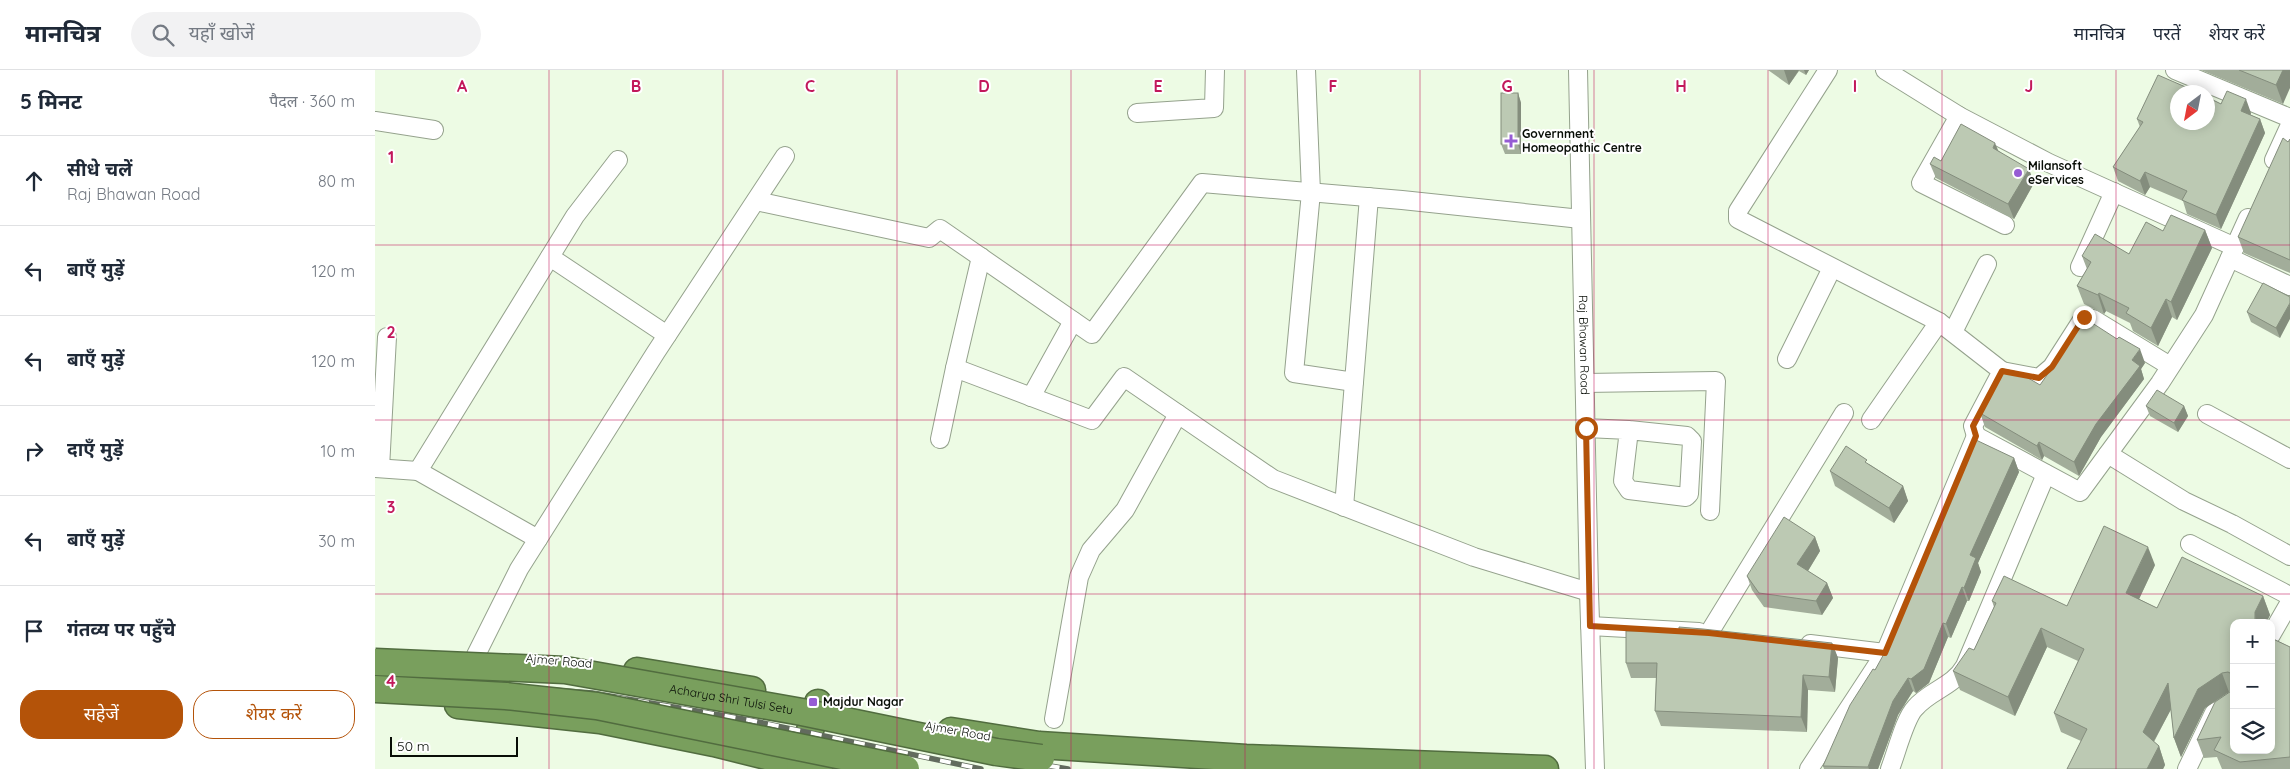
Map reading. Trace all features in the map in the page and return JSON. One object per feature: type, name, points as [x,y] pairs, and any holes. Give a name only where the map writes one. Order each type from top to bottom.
[{"type":"highway","name":"Ajmer Road","points":[[375,654],[476,655],[565,660],[687,678],[945,730],[1039,745],[1246,758],[1545,769]]},
{"type":"highway","name":"Acharya Shri Tulsi Setu","points":[[375,662],[565,670],[802,712],[996,752],[1041,758],[1234,769]]},
{"type":"highway","points":[[375,690],[506,696],[597,706],[906,769]]},
{"type":"highway","points":[[375,701],[441,703],[600,720],[714,743],[809,767],[818,703]]},
{"type":"street","points":[[1137,113],[1214,108],[1215,70]]},
{"type":"street","points":[[1305,70],[1311,192],[1294,372],[1354,382]]},
{"type":"street","name":"Raj Bhawan Road","points":[[1578,70],[1589,592],[1595,769]]},
{"type":"street","points":[[1828,70],[1738,211],[1738,220],[1946,327],[2002,371],[2039,378],[2052,367],[2084,317],[2093,320],[2170,366]]},
{"type":"street","points":[[1885,70],[1959,116],[2049,163],[2114,192],[2232,253],[2290,286]]},
{"type":"street","points":[[2175,70],[2290,118]]},
{"type":"street","points":[[1959,116],[1921,183],[2005,225]]},
{"type":"street","points":[[375,121],[434,130]]},
{"type":"street","points":[[2267,175],[2290,126]]},
{"type":"street","points":[[476,655],[519,569],[667,335],[785,156]]},
{"type":"street","points":[[418,471],[575,216],[618,160]]},
{"type":"street","points":[[756,201],[929,238],[940,229],[1092,334],[1202,183],[1369,197],[1581,219]]},
{"type":"street","points":[[2080,267],[2114,192]]},
{"type":"street","points":[[1344,506],[1369,197]]},
{"type":"street","points":[[1976,436],[2080,492],[2204,315],[2255,202]]},
{"type":"street","points":[[550,257],[667,335]]},
{"type":"street","points":[[940,438],[981,257]]},
{"type":"street","points":[[1871,420],[1946,327],[1987,264]]},
{"type":"street","points":[[1787,359],[1832,268]]},
{"type":"street","points":[[1031,397],[1073,321]]},
{"type":"street","points":[[387,337],[377,468],[418,471],[538,539]]},
{"type":"street","points":[[955,368],[1092,420],[1124,377],[1273,479],[1474,556],[1589,592]]},
{"type":"street","points":[[1809,769],[1885,653],[1976,436],[1973,426],[2002,371]]},
{"type":"street","points":[[1585,383],[1716,382],[1710,511]]},
{"type":"street","points":[[1709,633],[1843,413]]},
{"type":"street","points":[[1054,719],[1079,577],[1091,550],[1125,510],[1178,414]]},
{"type":"street","points":[[2207,414],[2290,459]]},
{"type":"street","points":[[1586,428],[1629,430],[1687,436],[1690,438],[1692,442],[1689,494],[1686,497],[1629,490],[1625,486],[1623,481],[1629,430]]},
{"type":"street","points":[[2108,454],[2184,501],[2232,524],[2290,556]]},
{"type":"street","points":[[1890,769],[1914,708],[1932,694],[1953,682],[1965,666],[2046,474]]},
{"type":"street","points":[[2190,544],[2288,595],[2290,602],[2275,628]]},
{"type":"street","points":[[1590,626],[1729,635]]},
{"type":"street","points":[[1797,643],[1885,653]]},
{"type":"street","points":[[2187,769],[2214,712],[2230,703]]},
{"type":"building","points":[[2239,70],[2283,70],[2276,85]]},
{"type":"building","points":[[2158,75],[2181,85],[2170,85],[2170,130],[2215,130],[2215,101],[2221,104],[2227,91],[2246,99],[2241,111],[2260,119],[2216,215],[2182,200],[2187,191],[2145,172],[2140,181],[2113,167],[2143,122],[2137,119]]},
{"type":"building","points":[[1501,93],[1518,93],[1518,144],[1501,144]]},
{"type":"building","points":[[1961,124],[1995,143],[1993,148],[2029,169],[2008,204],[1930,164],[1934,157],[1941,161]]},
{"type":"building","points":[[2283,138],[2288,142],[2290,139],[2290,260],[2238,237]]},
{"type":"building","points":[[2171,215],[2205,230],[2171,302],[2166,299],[2151,328],[2126,313],[2129,308],[2099,293],[2098,295],[2077,286],[2091,262],[2082,256],[2095,234],[2129,254],[2146,222],[2163,231]]},
{"type":"building","points":[[2263,283],[2290,297],[2290,303],[2276,328],[2247,312]]},
{"type":"building","points":[[2086,319],[2117,339],[2119,337],[2140,349],[2132,360],[2140,366],[2096,424],[2074,462],[2039,442],[2037,446],[1980,413],[2003,369],[2018,372],[2040,385]]},
{"type":"building","points":[[2157,390],[2184,406],[2174,423],[2146,406]]},
{"type":"building","points":[[1976,440],[2014,458],[1970,555],[1976,558],[1964,588],[1962,587],[1946,624],[1943,623],[1924,669],[1911,679],[1908,678],[1893,701],[1868,767],[1823,766],[1850,705],[1873,669],[1875,670],[1890,643]]},
{"type":"building","points":[[1846,446],[1867,460],[1865,462],[1903,486],[1889,508],[1830,471]]},
{"type":"building","points":[[1784,517],[1815,537],[1797,564],[1827,583],[1816,601],[1759,593],[1747,576]]},
{"type":"building","points":[[2104,526],[2148,547],[2126,593],[2157,608],[2182,557],[2263,596],[2255,612],[2255,619],[2230,619],[2230,673],[2222,673],[2198,689],[2174,738],[2168,683],[2143,732],[2159,746],[2147,769],[2067,769],[2087,729],[2054,713],[2084,649],[2041,628],[2008,697],[1953,671],[1969,648],[1974,650],[1996,603],[1992,601],[2004,576],[2067,606]]},
{"type":"building","points":[[1679,627],[1832,643],[1829,677],[1803,675],[1801,717],[1655,711],[1657,663],[1626,663],[1626,631],[1679,631]]},
{"type":"building","points":[[2275,640],[2290,647],[2290,757],[2240,762],[2214,750],[2221,737],[2197,740],[2215,702],[2230,692],[2230,754],[2275,754]]},
{"type":"railway","points":[[375,668],[434,668],[597,682],[747,708],[882,737],[1068,769]]},
{"type":"railway","points":[[375,680],[437,681],[592,693],[749,720],[981,769]]},
{"type":"place","name":"Government Homeopathic Centre","points":[[1511,141]]},
{"type":"place","name":"Milansoft eServices","points":[[2018,173]]},
{"type":"place","name":"Majdur Nagar","points":[[813,702]]},
{"type":"route","points":[[1586,428],[1590,626],[1709,633],[1885,653],[1976,436],[1973,426],[2002,371],[2039,378],[2052,367],[2084,317]]}]
